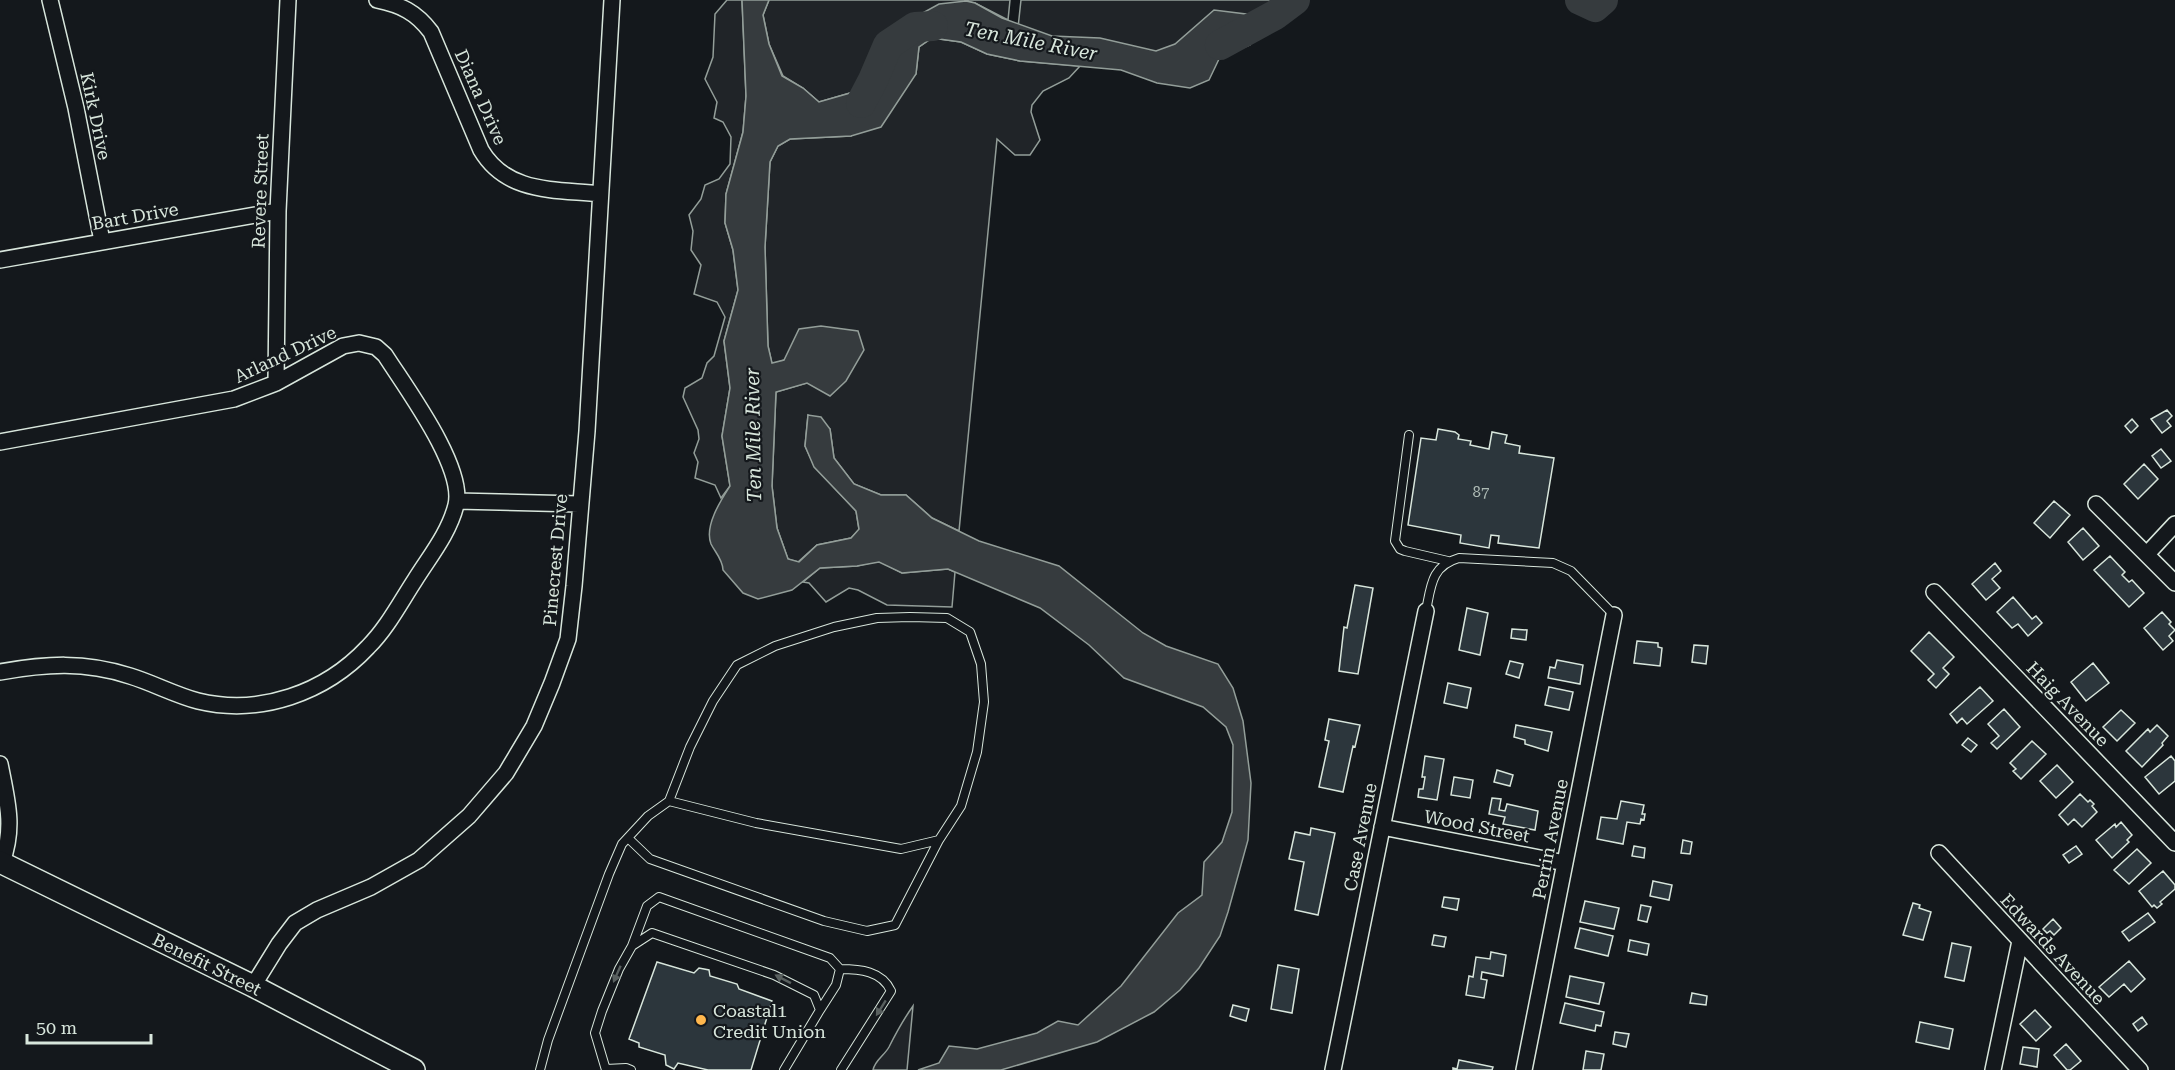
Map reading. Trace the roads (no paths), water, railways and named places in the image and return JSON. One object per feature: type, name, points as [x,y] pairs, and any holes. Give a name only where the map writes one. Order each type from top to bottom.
[{"type":"street","name":"Kirk Drive","points":[[50,0],[76,108],[102,241]]},
{"type":"street","name":"Revere Street","points":[[276,382],[278,211],[288,0]]},
{"type":"street","name":"Diana Drive","points":[[377,0],[408,9],[421,19],[431,32],[482,150],[489,162],[502,175],[537,187],[600,194]]},
{"type":"street","name":"Pinecrest Drive","points":[[253,986],[295,923],[317,910],[371,887],[419,860],[469,816],[506,773],[534,726],[568,639],[586,431],[612,0]]},
{"type":"street","name":"Bart Drive","points":[[0,260],[278,211]]},
{"type":"street","name":"Arland Drive","points":[[0,442],[234,399],[276,382],[343,346],[359,343],[376,347],[385,355],[438,439],[448,458],[457,501]]},
{"type":"street","points":[[0,672],[39,665],[98,668],[130,676],[197,701],[218,705],[261,704],[304,693],[344,669],[368,647],[386,625],[446,531],[457,501],[579,504]]},
{"type":"street","points":[[2096,504],[2175,583]]},
{"type":"street","points":[[2147,554],[2175,524]]},
{"type":"street","name":"Haig Avenue","points":[[1934,592],[2175,843]]},
{"type":"street","name":"Case Avenue","points":[[1333,1070],[1426,611]]},
{"type":"street","name":"Perrin Avenue","points":[[1524,1070],[1614,615]]},
{"type":"street","points":[[0,764],[10,824],[8,846],[1,862]]},
{"type":"street","name":"Wood Street","points":[[1382,827],[1565,863]]},
{"type":"street","name":"Edwards Avenue","points":[[1939,853],[2140,1070]]},
{"type":"street","name":"Benefit Street","points":[[1,862],[253,986],[414,1070]]},
{"type":"street","points":[[1993,1070],[2020,941]]},
{"type":"lane","points":[[1409,435],[1395,541],[1397,546],[1405,551],[1448,561]]},
{"type":"lane","points":[[1426,611],[1437,570],[1448,561],[1459,558],[1553,563],[1563,566],[1571,571],[1614,615]]},
{"type":"lane","points":[[540,1070],[548,1040],[622,844],[648,816],[669,801],[690,747],[713,701],[737,665],[776,646],[834,627],[877,618],[910,616],[947,618],[970,632],[981,664],[984,702],[977,752],[961,806],[939,840],[895,925],[867,931],[824,921],[650,859],[628,838]]},
{"type":"lane","points":[[669,801],[756,823],[901,849],[939,840]]},
{"type":"lane","points":[[631,1070],[626,1068],[606,1070],[595,1033],[619,969],[632,945],[647,906],[658,897],[830,958],[840,969],[862,969],[886,981],[891,991],[841,1070]]},
{"type":"lane","points":[[632,945],[652,933],[687,944],[774,975],[814,995],[820,1010]]},
{"type":"lane","points":[[784,1070],[836,985],[840,969]]},
{"type":"water","points":[[742,0],[769,0],[763,15],[769,44],[782,76],[803,88],[819,102],[857,91],[876,71],[908,21],[939,4],[966,1],[975,3],[1002,18],[1052,36],[1100,38],[1156,51],[1175,44],[1214,10],[1254,15],[1257,25],[1250,45],[1220,57],[1209,80],[1190,88],[1157,83],[1121,70],[1020,61],[987,54],[961,42],[932,38],[919,47],[916,74],[881,127],[851,136],[790,139],[778,146],[770,162],[765,247],[768,346],[772,363],[784,360],[799,329],[821,326],[858,331],[864,350],[846,381],[830,396],[807,383],[776,392],[772,486],[777,528],[788,559],[799,562],[817,545],[851,538],[859,529],[856,511],[814,467],[805,446],[808,415],[821,417],[830,429],[834,458],[854,484],[881,495],[906,495],[932,518],[979,541],[1059,566],[1143,633],[1166,646],[1218,664],[1233,688],[1243,721],[1251,783],[1248,840],[1220,936],[1199,968],[1180,990],[1154,1012],[1097,1042],[1001,1070],[918,1070],[939,1063],[949,1046],[977,1049],[1037,1033],[1058,1021],[1078,1025],[1121,986],[1178,913],[1202,895],[1204,862],[1222,842],[1232,812],[1233,745],[1226,727],[1203,707],[1124,678],[1089,645],[1040,608],[948,569],[902,573],[879,562],[820,568],[792,590],[758,599],[743,593],[723,570],[722,563],[709,537],[714,514],[730,486],[722,436],[730,388],[724,341],[738,290],[733,250],[725,223],[726,194],[743,132],[746,96]]},
{"type":"waterway","name":"Ten Mile River","points":[[1220,45],[1275,15],[1295,0]]},
{"type":"waterway","name":"Ten Mile River","points":[[1580,0],[1595,7],[1603,0]]},
{"type":"waterway","name":"Ten Mile River","points":[[861,103],[888,45],[915,27],[933,26]]},
{"type":"place","name":"Coastal1 Credit Union","points":[[701,1020]]}]
